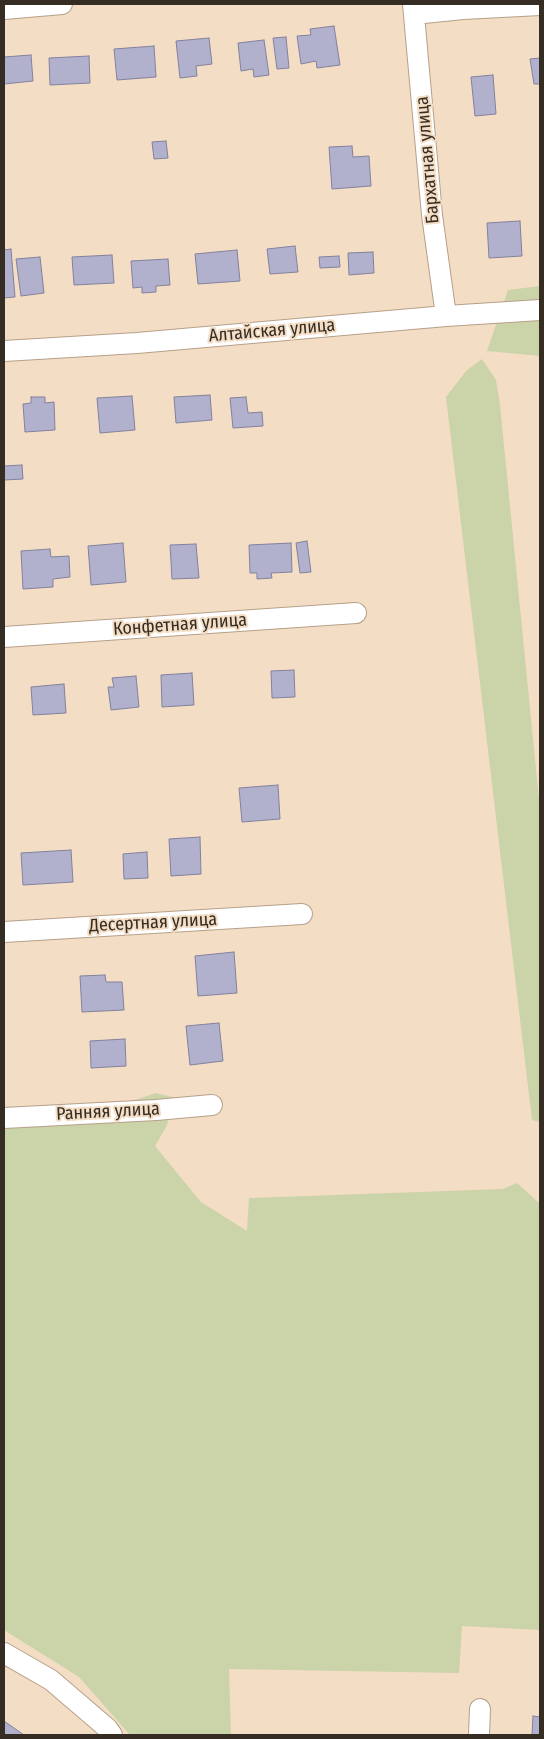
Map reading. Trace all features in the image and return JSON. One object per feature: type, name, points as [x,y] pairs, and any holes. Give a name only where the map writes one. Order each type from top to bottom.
[{"type":"street","points":[[4,9],[62,4]]},
{"type":"street","points":[[413,9],[463,9],[540,5]]},
{"type":"street","name":"Бархатная улица","points":[[413,9],[432,214],[446,316]]},
{"type":"street","name":"Алтайская улица","points":[[4,351],[137,343],[446,316],[540,310]]},
{"type":"street","name":"Конфетная улица","points":[[4,637],[356,613]]},
{"type":"street","name":"Десертная улица","points":[[4,932],[302,914]]},
{"type":"street","name":"Ранняя улица","points":[[4,1118],[212,1105]]},
{"type":"street","points":[[4,1653],[52,1680],[107,1728],[112,1735]]},
{"type":"street","points":[[479,1735],[480,1709]]},
{"type":"green space","points":[[540,286],[540,356],[487,351],[508,290]]},
{"type":"green space","points":[[482,359],[496,380],[500,405],[540,810],[540,1122],[532,1120],[446,397],[466,371]]},
{"type":"green space","points":[[156,1093],[177,1098],[166,1127],[155,1146],[201,1202],[247,1231],[249,1198],[503,1189],[517,1183],[540,1204],[540,1630],[462,1626],[459,1673],[229,1669],[231,1735],[130,1735],[79,1677],[4,1630],[4,1127],[60,1125]]},
{"type":"building","points":[[334,26],[340,65],[317,68],[316,61],[301,64],[297,36],[311,35],[310,29]]},
{"type":"building","points":[[286,37],[289,68],[277,69],[273,38]]},
{"type":"building","points":[[209,38],[212,64],[196,66],[197,76],[180,78],[176,41]]},
{"type":"building","points":[[264,40],[269,75],[254,77],[253,69],[241,71],[238,43]]},
{"type":"building","points":[[154,46],[156,77],[117,80],[114,49]]},
{"type":"building","points":[[31,55],[33,81],[4,84],[4,57]]},
{"type":"building","points":[[89,56],[90,83],[50,85],[49,58]]},
{"type":"building","points":[[540,58],[540,84],[534,84],[530,59]]},
{"type":"building","points":[[493,75],[496,114],[475,116],[471,77]]},
{"type":"building","points":[[166,141],[168,158],[154,159],[152,142]]},
{"type":"building","points":[[352,146],[353,157],[369,156],[371,186],[332,189],[329,147]]},
{"type":"building","points":[[520,221],[522,256],[489,258],[487,223]]},
{"type":"building","points":[[295,246],[298,272],[270,274],[267,249]]},
{"type":"building","points":[[11,249],[15,297],[4,298],[4,250]]},
{"type":"building","points":[[237,250],[240,281],[198,284],[195,254]]},
{"type":"building","points":[[373,252],[374,273],[349,275],[348,253]]},
{"type":"building","points":[[112,255],[114,283],[74,285],[72,257]]},
{"type":"building","points":[[339,256],[340,267],[320,268],[319,257]]},
{"type":"building","points":[[40,257],[44,293],[21,296],[16,259]]},
{"type":"building","points":[[168,259],[170,285],[156,286],[156,292],[142,293],[142,287],[133,288],[131,261]]},
{"type":"building","points":[[210,395],[212,420],[176,423],[174,397]]},
{"type":"building","points":[[132,396],[135,430],[100,433],[97,398]]},
{"type":"building","points":[[31,397],[45,397],[45,403],[54,402],[55,430],[25,432],[23,404],[31,403]]},
{"type":"building","points":[[246,397],[248,413],[262,412],[263,426],[233,428],[230,398]]},
{"type":"building","points":[[22,465],[23,479],[4,480],[4,466]]},
{"type":"building","points":[[307,541],[311,572],[300,573],[296,543]]},
{"type":"building","points":[[123,543],[126,582],[91,585],[88,546]]},
{"type":"building","points":[[291,543],[292,572],[271,573],[272,578],[257,579],[257,573],[250,573],[249,545]]},
{"type":"building","points":[[196,544],[199,578],[172,579],[170,545]]},
{"type":"building","points":[[50,549],[51,557],[69,556],[70,577],[53,579],[53,587],[23,589],[21,551]]},
{"type":"building","points":[[294,670],[295,697],[272,698],[271,671]]},
{"type":"building","points":[[192,673],[194,705],[162,707],[161,675]]},
{"type":"building","points":[[136,676],[139,707],[111,710],[108,687],[114,687],[112,678]]},
{"type":"building","points":[[64,684],[66,713],[33,715],[31,687]]},
{"type":"building","points":[[278,785],[280,819],[242,822],[239,788]]},
{"type":"building","points":[[200,837],[201,874],[171,876],[169,839]]},
{"type":"building","points":[[71,850],[73,882],[23,885],[21,853]]},
{"type":"building","points":[[147,852],[148,878],[124,879],[123,854]]},
{"type":"building","points":[[234,952],[237,993],[198,996],[195,956]]},
{"type":"building","points":[[105,975],[106,982],[122,982],[124,1010],[82,1012],[80,976]]},
{"type":"building","points":[[219,1023],[223,1061],[190,1065],[186,1026]]},
{"type":"building","points":[[125,1039],[126,1066],[91,1068],[90,1041]]},
{"type":"building","points":[[533,1716],[540,1717],[540,1735],[532,1735]]},
{"type":"building","points":[[4,1721],[24,1735],[4,1735]]}]
